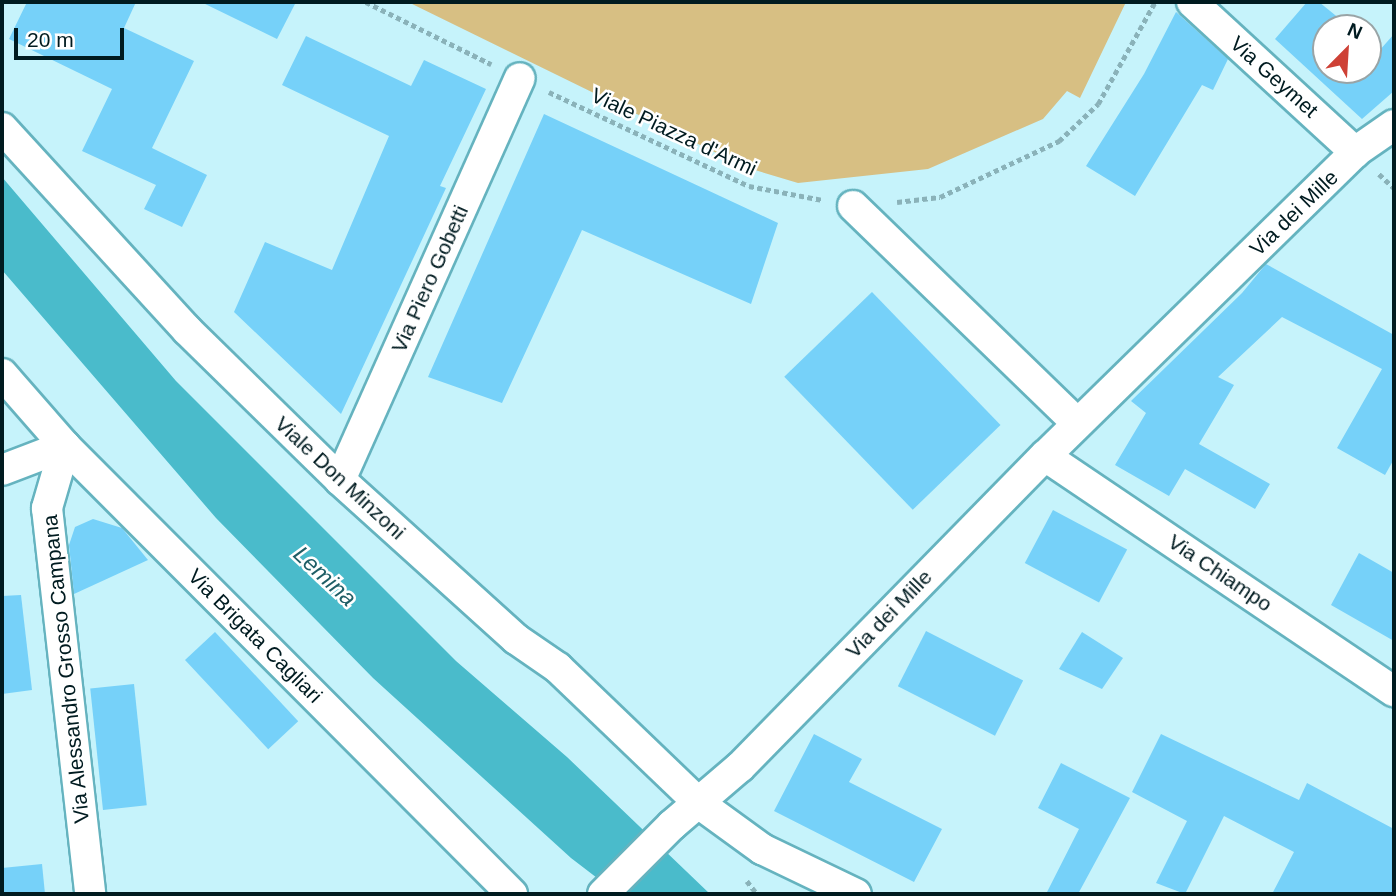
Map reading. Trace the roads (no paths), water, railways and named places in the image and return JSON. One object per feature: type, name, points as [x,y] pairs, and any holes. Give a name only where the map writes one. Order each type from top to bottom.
[{"type":"street","name":"Via Geymet","points":[[1192,2],[1356,152]]},
{"type":"street","name":"Via Piero Gobetti","points":[[340,480],[520,78]]},
{"type":"street","name":"Via dei Mille","points":[[603,894],[671,825],[700,804],[1077,423],[1356,152],[1394,125]]},
{"type":"street","name":"Viale Don Minzoni","points":[[2,128],[187,330],[340,480],[516,639],[558,667],[700,804],[762,849],[856,894]]},
{"type":"street","points":[[853,206],[1077,423]]},
{"type":"street","name":"Via Brigata Cagliari","points":[[2,374],[65,446],[512,894]]},
{"type":"street","points":[[2,470],[65,446]]},
{"type":"street","name":"Via Alessandro Grosso Campana","points":[[65,446],[47,508],[90,894]]},
{"type":"street","name":"Via Chiampo","points":[[1045,456],[1394,691]]},
{"type":"water","name":"Lemina","points":[[2,177],[176,381],[456,661],[567,757],[710,894],[618,894],[571,858],[373,678],[216,518],[2,270]]}]
